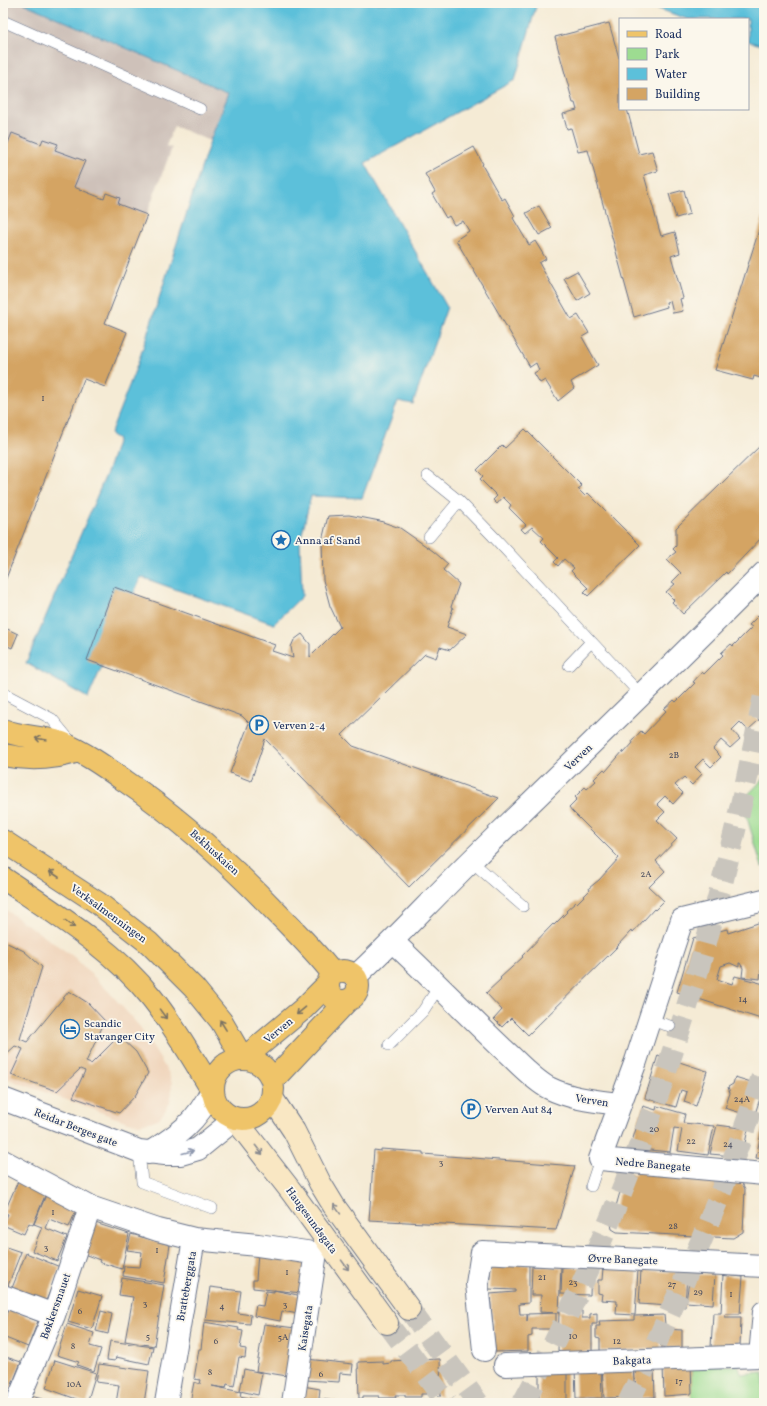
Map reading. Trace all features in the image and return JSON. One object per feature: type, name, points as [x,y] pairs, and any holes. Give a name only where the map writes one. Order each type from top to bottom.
[{"type":"main road","name":"Bekhuskaien","points":[[3,730],[28,737],[61,743],[78,751],[137,789],[204,840],[238,872],[319,957],[331,979]]},
{"type":"main road","points":[[3,755],[23,757],[60,757],[78,751]]},
{"type":"main road","name":"Verksalmenningen","points":[[3,841],[98,903],[149,943],[198,993],[221,1021],[243,1059]]},
{"type":"main road","points":[[3,878],[84,934],[131,975],[166,1018],[212,1090]]},
{"type":"main road","points":[[348,1000],[340,1001],[333,997],[330,993],[331,979],[342,971],[355,976],[358,984],[357,992],[348,1000],[272,1089],[267,1109],[258,1116],[247,1120],[235,1119],[226,1115],[214,1100],[212,1090],[213,1080],[218,1072],[233,1060],[253,1060],[268,1072],[272,1089],[320,1183],[334,1206],[409,1309]]},
{"type":"main road","name":"Verven","points":[[243,1059],[303,1009],[331,979]]},
{"type":"main road","name":"Haugesundsgata","points":[[235,1119],[291,1191],[387,1323]]},
{"type":"street","name":"Verven","points":[[355,976],[393,942],[471,861],[642,696],[764,573]]},
{"type":"street","name":"Verven","points":[[393,942],[440,985],[486,1033],[547,1087],[575,1097],[620,1104],[682,920],[764,900]]},
{"type":"street","points":[[144,1152],[188,1127],[199,1114],[212,1090]]},
{"type":"street","name":"Reidar Berges gate","points":[[3,1099],[144,1152],[181,1154],[198,1149],[235,1119]]},
{"type":"street","name":"Nedre Banegate","points":[[620,1104],[600,1159],[764,1174]]},
{"type":"street","points":[[3,1161],[90,1207],[158,1230],[194,1239]]},
{"type":"street","name":"Bøkkersmauet","points":[[17,1403],[54,1315],[90,1207]]},
{"type":"street","name":"Bratteberggata","points":[[166,1403],[194,1239],[258,1245],[313,1253]]},
{"type":"street","name":"Øvre Banegate","points":[[484,1350],[477,1284],[482,1252],[764,1266]]},
{"type":"street","name":"Kaisegata","points":[[293,1403],[315,1260],[313,1253]]},
{"type":"street","points":[[3,1296],[54,1315]]},
{"type":"street","name":"Bakgata","points":[[505,1365],[760,1356],[764,1312]]},
{"type":"lane","points":[[3,21],[200,109]]},
{"type":"lane","points":[[428,476],[459,501],[642,696]]},
{"type":"lane","points":[[428,537],[459,501]]},
{"type":"lane","points":[[569,665],[591,642]]},
{"type":"lane","name":"Bekhuskaien","points":[[3,693],[52,719],[78,751]]},
{"type":"lane","points":[[471,861],[524,906]]},
{"type":"lane","points":[[389,1045],[423,1011],[440,985]]},
{"type":"lane","points":[[649,1020],[670,1026]]},
{"type":"lane","points":[[144,1152],[142,1182],[212,1208]]},
{"type":"lane","points":[[591,1186],[600,1159]]},
{"type":"shaded area","points":[[3,3],[23,3],[229,93],[210,141],[174,126],[166,146],[172,148],[105,323],[127,332],[105,387],[84,379],[3,586]]},
{"type":"shaded area","points":[[3,908],[74,957],[109,992],[140,1027],[168,1072],[172,1083],[170,1103],[160,1118],[139,1124],[128,1122],[3,1077]]},
{"type":"green space","points":[[764,778],[764,866],[762,867],[742,801]]},
{"type":"green space","points":[[691,1364],[739,1366],[741,1374],[764,1372],[764,1403],[692,1403]]},
{"type":"water","points":[[23,3],[537,3],[515,80],[365,163],[447,307],[413,404],[398,401],[362,498],[311,496],[300,542],[302,596],[274,624],[141,577],[88,698],[26,663],[108,470],[118,439],[110,434],[138,363],[210,141],[229,93]]},
{"type":"water","points":[[642,3],[764,3],[764,46],[749,41],[749,18],[684,18]]},
{"type":"building","points":[[609,23],[619,58],[619,110],[627,110],[639,154],[652,151],[658,171],[644,175],[661,236],[675,232],[680,253],[671,256],[683,298],[680,299],[683,311],[673,313],[670,301],[666,302],[667,307],[634,317],[588,150],[578,152],[571,128],[567,129],[563,114],[577,110],[575,103],[573,103],[555,37]]},
{"type":"building","points":[[12,133],[41,144],[43,139],[58,144],[55,150],[85,161],[74,187],[104,199],[106,193],[120,198],[118,204],[147,215],[105,323],[127,332],[105,387],[84,379],[3,586],[3,156]]},
{"type":"building","points":[[474,147],[483,164],[482,165],[502,200],[505,198],[515,216],[513,218],[529,245],[535,241],[546,259],[539,263],[571,319],[578,315],[589,333],[582,337],[598,365],[571,382],[574,388],[558,401],[545,380],[540,383],[534,373],[539,370],[536,363],[530,367],[456,240],[469,231],[463,221],[454,225],[449,216],[446,218],[432,194],[435,192],[425,174]]},
{"type":"building","points":[[684,190],[690,214],[676,218],[669,194]]},
{"type":"building","points":[[539,206],[552,228],[539,235],[526,213]]},
{"type":"building","points":[[764,214],[764,379],[754,376],[753,380],[715,370]]},
{"type":"building","points":[[577,271],[590,293],[577,301],[564,278]]},
{"type":"building","points":[[525,429],[582,486],[578,489],[585,496],[588,493],[640,545],[588,596],[584,592],[588,588],[571,571],[574,568],[564,559],[558,566],[554,562],[558,558],[541,541],[544,538],[532,527],[525,533],[521,529],[526,525],[509,508],[511,505],[503,497],[497,504],[493,500],[497,496],[480,479],[483,476],[477,470],[502,445],[505,448]]},
{"type":"building","points":[[764,442],[764,535],[727,574],[726,572],[683,614],[672,602],[674,600],[666,592],[675,584],[672,582],[681,573],[667,559],[676,552],[673,549],[676,546],[676,528]]},
{"type":"building","points":[[349,515],[380,521],[400,528],[433,551],[448,564],[443,570],[459,584],[451,607],[453,608],[447,627],[467,634],[450,650],[440,647],[436,658],[425,654],[342,735],[353,746],[499,798],[409,887],[265,739],[251,781],[230,773],[249,723],[242,716],[87,660],[114,587],[275,645],[272,651],[293,658],[291,647],[294,640],[302,634],[310,644],[310,657],[340,627],[330,606],[323,580],[322,541],[328,516]]},
{"type":"building","points":[[759,615],[762,618],[764,615],[764,708],[759,703],[751,712],[759,720],[748,730],[740,722],[732,730],[740,739],[730,748],[721,740],[713,749],[721,757],[711,767],[703,759],[695,767],[702,774],[692,785],[684,777],[675,785],[683,793],[673,804],[665,796],[657,804],[665,812],[657,820],[677,839],[656,861],[665,871],[649,887],[664,901],[655,910],[654,909],[633,932],[631,931],[619,945],[528,1035],[511,1018],[502,1027],[494,1019],[502,1010],[486,993],[523,957],[522,956],[553,924],[554,925],[567,912],[566,911],[576,902],[577,903],[590,890],[589,888],[599,880],[619,858],[569,807],[577,799],[575,797],[585,787],[587,789],[596,781],[594,779],[604,769],[606,771],[623,751],[624,753],[641,731],[644,734],[666,711],[664,709],[674,700],[676,702],[695,683],[693,682],[702,672],[704,674],[723,655],[721,653],[731,644],[733,646],[752,627],[749,625]]},
{"type":"building","points":[[3,627],[18,634],[12,648],[3,644]]},
{"type":"building","points":[[764,921],[764,970],[761,970],[760,979],[742,977],[743,968],[740,963],[739,967],[730,963],[721,966],[717,979],[732,984],[735,976],[764,984],[764,996],[761,1011],[764,1002],[764,1020],[677,992],[693,938],[727,929],[728,933]]},
{"type":"building","name":"Scandic Stavanger City","points":[[3,941],[24,951],[42,967],[20,1039],[27,1042],[69,991],[88,1003],[105,1021],[86,1062],[91,1064],[119,1036],[136,1052],[148,1073],[135,1096],[119,1113],[73,1097],[85,1071],[80,1069],[57,1091],[11,1075],[23,1049],[15,1046],[3,1057]]},
{"type":"building","points":[[658,1055],[707,1071],[696,1106],[684,1102],[687,1092],[681,1090],[676,1107],[645,1098]]},
{"type":"building","points":[[735,1077],[764,1086],[754,1117],[725,1108],[730,1093],[728,1087],[733,1084]]},
{"type":"building","points":[[643,1106],[656,1110],[657,1106],[685,1114],[683,1123],[714,1126],[708,1155],[678,1151],[682,1129],[674,1128],[670,1152],[630,1148]]},
{"type":"building","points":[[717,1125],[748,1129],[744,1148],[733,1156],[710,1154]]},
{"type":"building","points":[[762,1128],[764,1128],[764,1159],[756,1158]]},
{"type":"building","points":[[381,1149],[423,1152],[423,1154],[575,1166],[556,1230],[369,1220],[374,1150],[381,1151]]},
{"type":"building","points":[[635,1171],[742,1183],[745,1189],[743,1232],[733,1238],[617,1232],[612,1229],[611,1224],[624,1178],[629,1174],[635,1174]]},
{"type":"building","points":[[18,1181],[46,1193],[33,1225],[29,1223],[24,1234],[3,1225],[8,1214],[4,1213]]},
{"type":"building","points":[[46,1195],[77,1208],[69,1227],[49,1219],[45,1228],[67,1237],[57,1261],[32,1251],[42,1227],[34,1224]]},
{"type":"building","points":[[92,1222],[129,1234],[122,1269],[99,1262],[100,1260],[81,1253]]},
{"type":"building","points":[[131,1234],[170,1245],[164,1283],[123,1276],[124,1266],[140,1267],[142,1252],[127,1250]]},
{"type":"building","points":[[3,1246],[21,1252],[7,1288],[3,1286]]},
{"type":"building","points":[[258,1252],[305,1255],[302,1293],[253,1288],[253,1280],[256,1280]]},
{"type":"building","points":[[26,1253],[60,1267],[45,1303],[12,1288]]},
{"type":"building","points":[[491,1263],[529,1265],[529,1303],[519,1304],[520,1314],[527,1314],[527,1321],[528,1314],[556,1313],[556,1329],[532,1329],[532,1336],[528,1337],[528,1351],[495,1352],[490,1294],[515,1292],[515,1290],[489,1289]]},
{"type":"building","points":[[532,1266],[561,1267],[559,1313],[540,1312],[541,1295],[531,1295]]},
{"type":"building","points":[[562,1267],[591,1268],[590,1295],[561,1294]]},
{"type":"building","points":[[603,1268],[638,1270],[635,1315],[616,1314],[617,1301],[601,1300],[602,1294],[598,1293],[598,1280],[602,1280]]},
{"type":"building","points":[[641,1270],[687,1273],[685,1307],[639,1304]]},
{"type":"building","points":[[690,1274],[715,1275],[713,1304],[686,1302]]},
{"type":"building","points":[[723,1275],[743,1277],[740,1314],[725,1314],[725,1317],[741,1317],[740,1347],[711,1347],[713,1313],[721,1313]]},
{"type":"building","points":[[122,1278],[164,1285],[154,1346],[125,1341],[133,1297],[119,1295]]},
{"type":"building","points":[[210,1287],[241,1291],[238,1313],[251,1315],[250,1324],[205,1320]]},
{"type":"building","points":[[78,1289],[102,1296],[92,1329],[68,1322]]},
{"type":"building","points":[[274,1290],[302,1296],[298,1314],[282,1311],[280,1321],[254,1316],[256,1305],[263,1306],[266,1291],[274,1292]]},
{"type":"building","points":[[8,1309],[38,1321],[28,1347],[3,1337],[3,1315],[6,1316]]},
{"type":"building","points":[[101,1311],[112,1314],[108,1334],[96,1331]]},
{"type":"building","points":[[559,1311],[582,1311],[582,1318],[590,1318],[590,1314],[597,1313],[597,1324],[592,1324],[592,1352],[558,1352]]},
{"type":"building","points":[[664,1315],[665,1324],[660,1324],[661,1349],[600,1351],[600,1339],[596,1338],[596,1326],[600,1326],[599,1321],[634,1320],[634,1316]]},
{"type":"building","points":[[204,1322],[239,1328],[238,1330],[243,1331],[240,1348],[246,1349],[245,1358],[239,1357],[234,1386],[227,1384],[226,1388],[212,1386],[241,1392],[240,1396],[271,1403],[190,1403],[194,1382],[200,1384],[201,1380],[194,1379],[199,1349],[201,1349]]},
{"type":"building","points":[[67,1324],[94,1333],[90,1346],[101,1349],[94,1371],[77,1365],[79,1362],[57,1355]]},
{"type":"building","points":[[264,1324],[295,1328],[287,1376],[256,1371]]},
{"type":"building","points":[[664,1329],[682,1330],[682,1348],[663,1348]]},
{"type":"building","points":[[110,1341],[153,1347],[149,1364],[116,1357],[115,1361],[107,1360]]},
{"type":"building","points":[[3,1356],[21,1362],[5,1403],[3,1403]]},
{"type":"building","points":[[306,1359],[353,1364],[352,1374],[340,1373],[339,1382],[305,1380]]},
{"type":"building","points":[[440,1359],[441,1396],[438,1396],[437,1394],[421,1394],[421,1397],[405,1397],[405,1395],[395,1395],[396,1398],[379,1398],[379,1396],[363,1396],[363,1398],[359,1399],[358,1362],[383,1361],[383,1364],[391,1363],[391,1361],[406,1360],[406,1363],[415,1362],[415,1360]]},
{"type":"building","points":[[55,1360],[96,1373],[87,1403],[46,1388]]},
{"type":"building","points":[[99,1364],[149,1371],[144,1403],[116,1403],[119,1385],[96,1382]]},
{"type":"building","points":[[691,1364],[692,1394],[664,1396],[663,1366]]},
{"type":"building","points":[[633,1366],[635,1397],[604,1398],[602,1367]]},
{"type":"building","points":[[635,1367],[654,1367],[655,1397],[636,1398]]},
{"type":"building","points":[[575,1368],[601,1368],[602,1398],[576,1398]]},
{"type":"building","points":[[244,1369],[262,1373],[258,1395],[240,1391]]},
{"type":"building","points":[[539,1369],[567,1370],[567,1403],[539,1403]]},
{"type":"building","points":[[303,1386],[320,1389],[319,1399],[336,1401],[336,1403],[300,1403]]},
{"type":"building","points":[[24,1394],[42,1399],[53,1403],[21,1403]]},
{"type":"tunnel","points":[[523,1403],[566,1319],[604,1234],[639,1146],[670,1058],[698,968],[723,878],[745,787],[764,695]]},
{"type":"tunnel","points":[[628,1403],[702,1239],[735,1155],[764,1070]]},
{"type":"tunnel","points":[[409,1309],[478,1403]]},
{"type":"tunnel","points":[[387,1323],[447,1403]]},
{"type":"place","name":"Anna af Sand","points":[[281,540]]},
{"type":"place","name":"Verven 2-4","points":[[259,725]]},
{"type":"place","name":"Scandic Stavanger City","points":[[70,1029]]},
{"type":"place","name":"Verven Aut 84","points":[[471,1109]]}]
